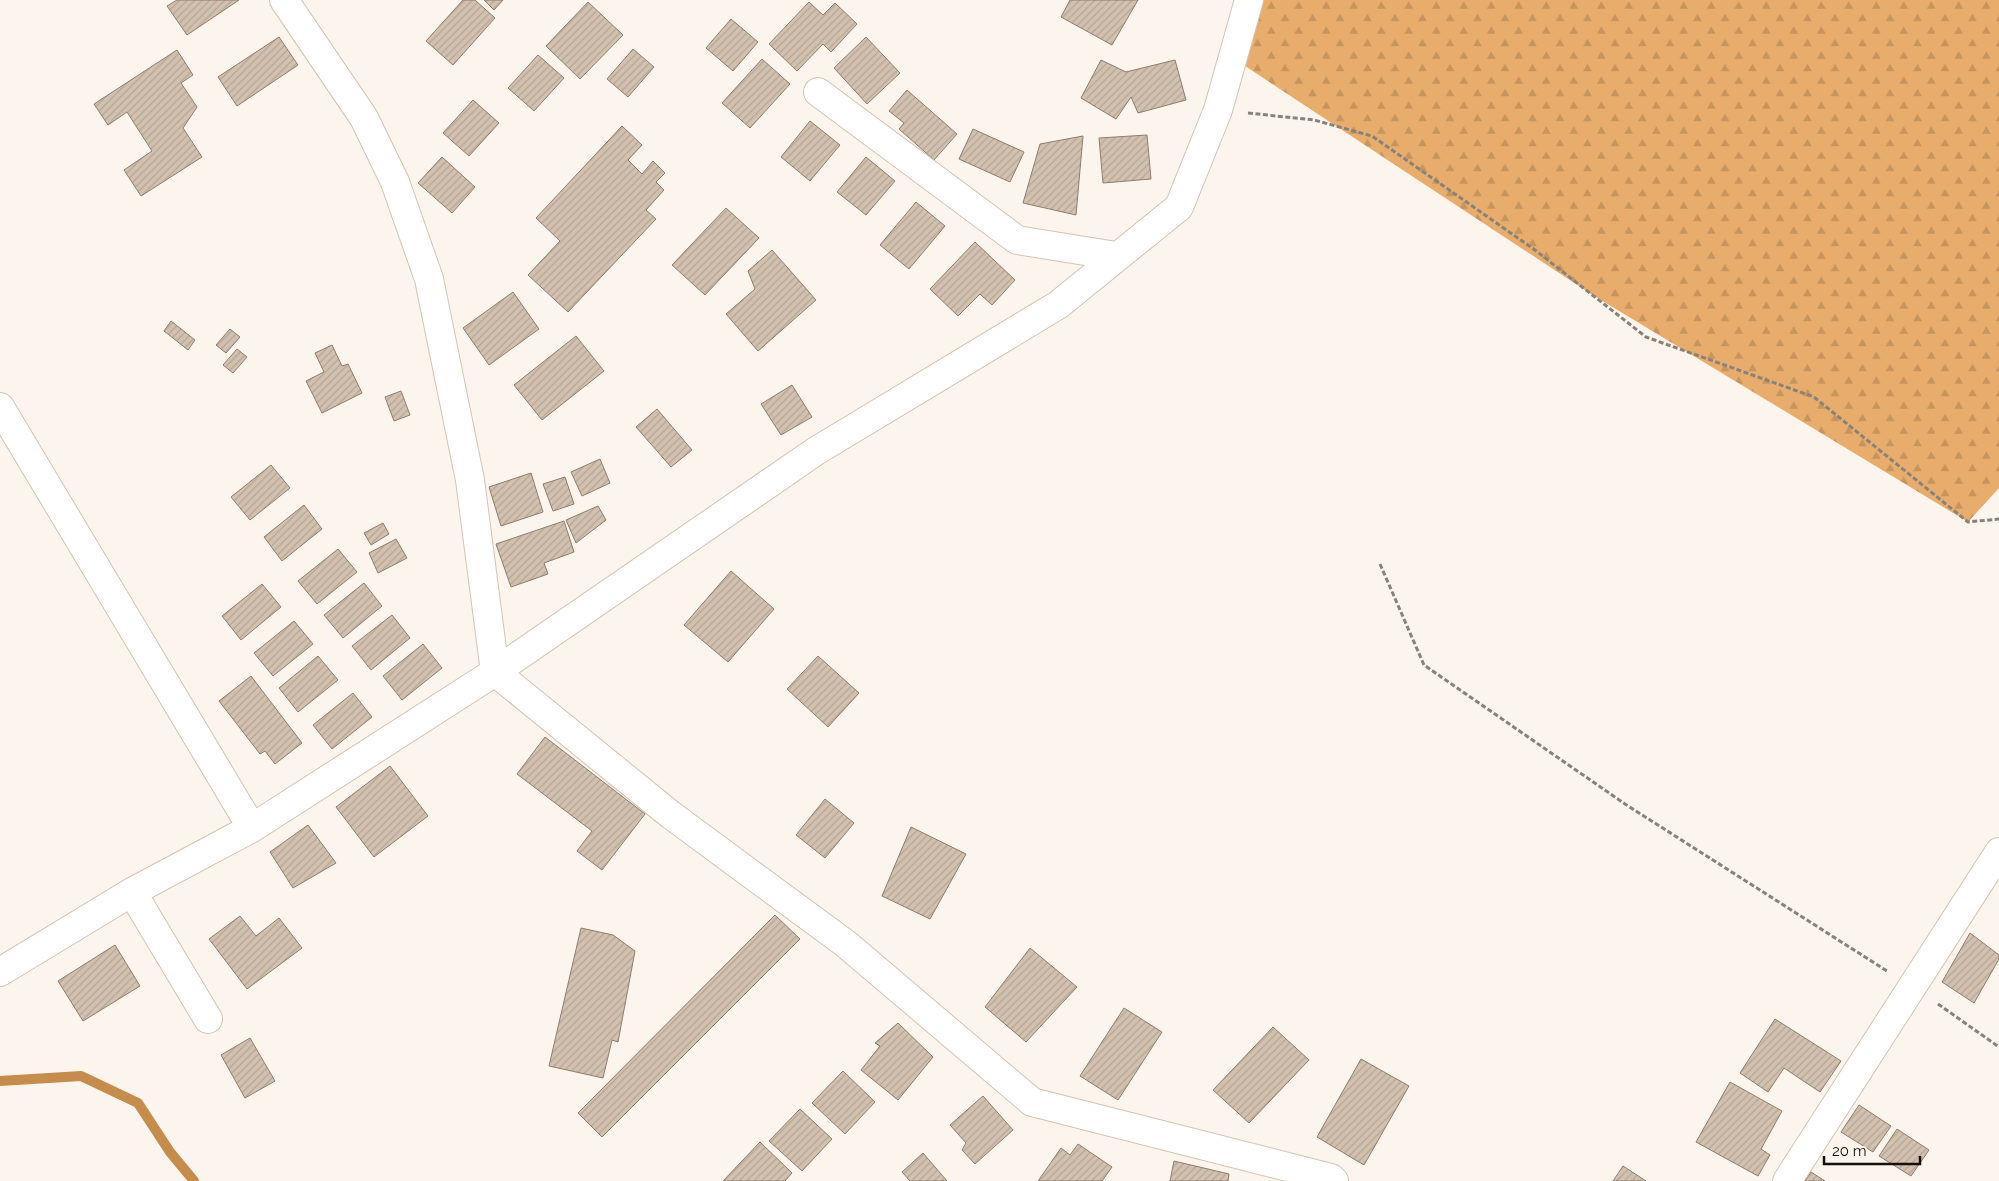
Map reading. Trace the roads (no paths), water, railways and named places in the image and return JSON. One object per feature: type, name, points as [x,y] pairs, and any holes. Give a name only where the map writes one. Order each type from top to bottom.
[{"type":"street","points":[[284,0],[364,118],[395,182],[429,278],[470,480],[495,672],[671,816],[846,944],[1032,1102],[1331,1178],[1334,1181]]},
{"type":"street","points":[[0,972],[132,892],[252,828],[495,672],[816,451],[1058,305],[1116,256],[1179,207],[1218,110],[1249,0]]},
{"type":"street","points":[[818,92],[1017,240],[1116,256]]},
{"type":"street","points":[[0,407],[252,828]]},
{"type":"street","points":[[1787,1181],[1999,852]]},
{"type":"street","points":[[132,892],[208,1019]]},
{"type":"waterway","points":[[0,1081],[81,1076],[138,1103],[170,1152],[194,1181]]}]
